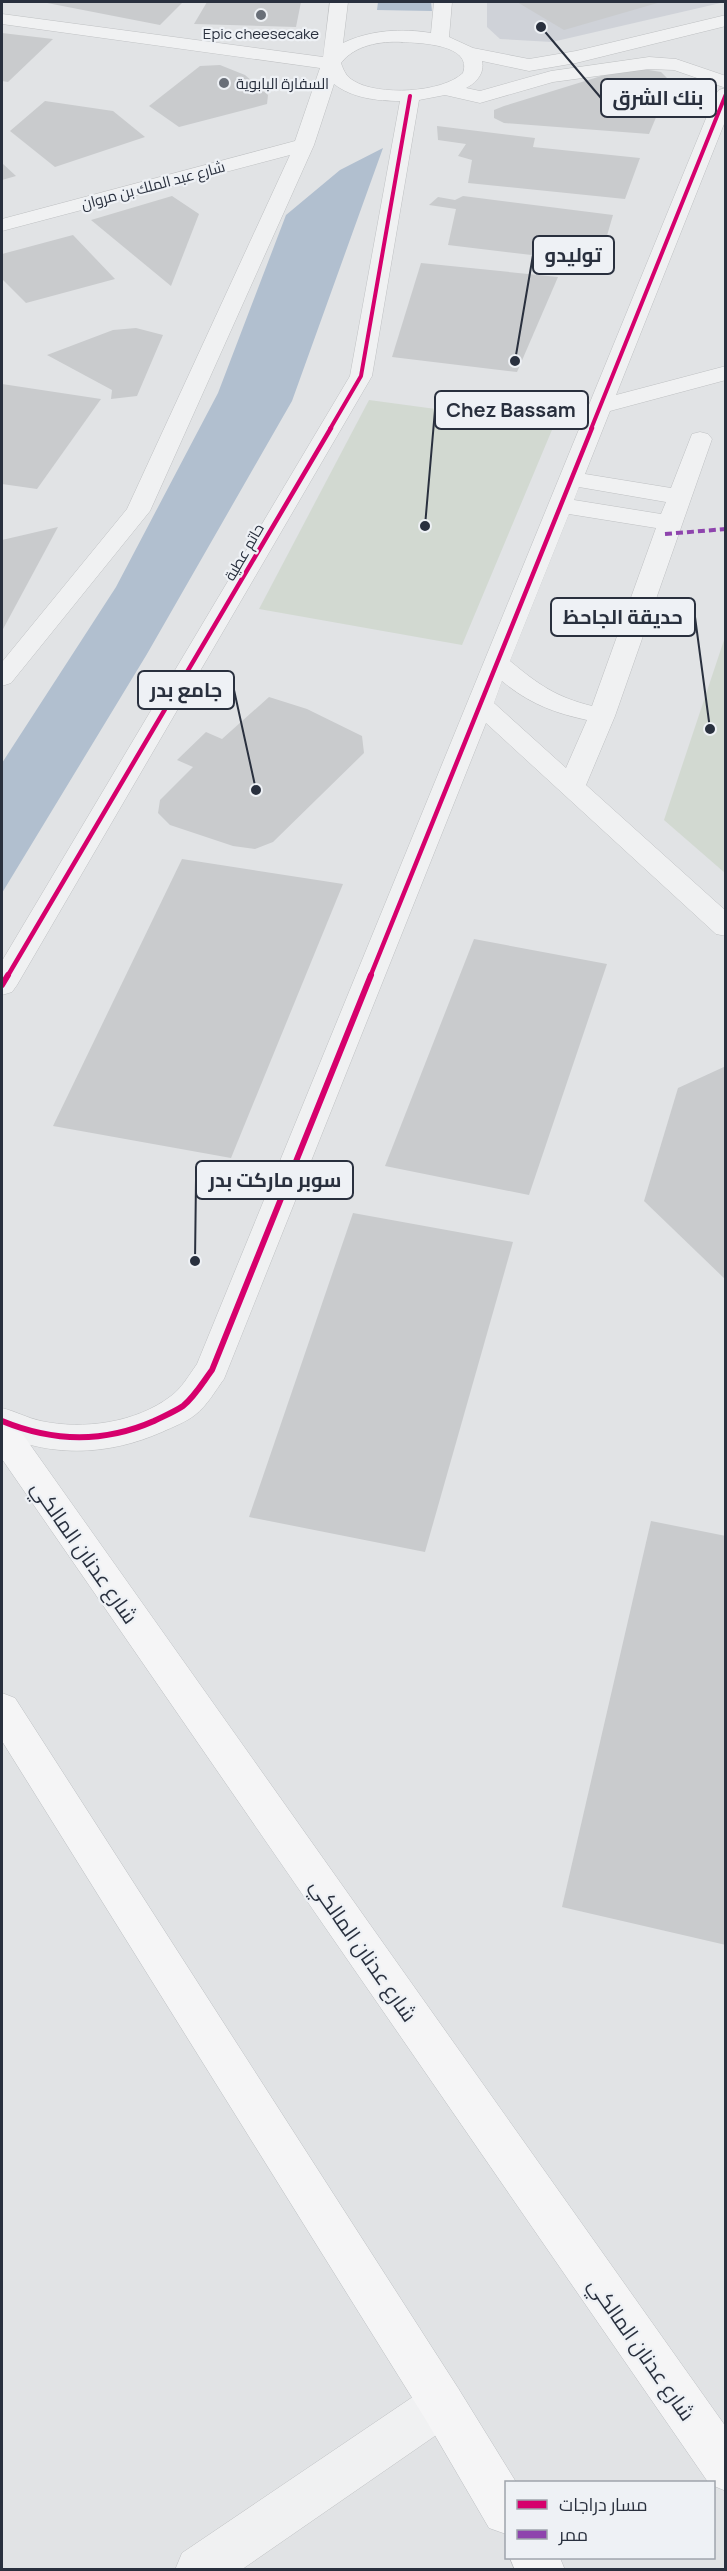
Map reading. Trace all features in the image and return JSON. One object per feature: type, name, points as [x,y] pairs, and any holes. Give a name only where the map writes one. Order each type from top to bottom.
[{"type":"main road","name":"شارع عدنان المالكي","points":[[2,1432],[726,2468]]},
{"type":"main road","points":[[2,1709],[442,2404],[505,2508]]},
{"type":"street","points":[[2,678],[138,511],[304,146],[331,63],[339,2]]},
{"type":"street","points":[[440,40],[443,2]]},
{"type":"street","points":[[2,19],[331,63]]},
{"type":"street","points":[[467,52],[474,60],[474,68],[470,77],[446,90],[410,96],[389,96],[352,87],[339,80],[332,71],[331,63],[344,49],[371,39],[417,36],[440,40],[467,52],[529,65],[576,57],[726,20]]},
{"type":"street","points":[[446,90],[480,97],[551,77],[649,63],[676,65],[726,82]]},
{"type":"street","points":[[2,1421],[21,1431],[60,1439],[100,1438],[130,1431],[185,1405],[212,1370],[726,94]]},
{"type":"street","name":"حاتم عطية","points":[[2,985],[361,376],[410,96]]},
{"type":"street","name":"شارع عبد الملك بن مروان","points":[[2,225],[304,146]]},
{"type":"street","points":[[601,406],[726,373]]},
{"type":"street","points":[[571,788],[602,716],[700,439]]},
{"type":"street","points":[[571,479],[679,497]]},
{"type":"street","points":[[561,505],[669,523]]},
{"type":"street","points":[[498,664],[531,692],[564,707],[602,716]]},
{"type":"street","points":[[480,704],[726,927]]},
{"type":"street","points":[[199,2570],[442,2404]]},
{"type":"shaded area","points":[[487,2],[725,2],[552,42],[500,39],[487,27]]},
{"type":"shaded area","points":[[369,400],[554,425],[462,645],[259,609]]},
{"type":"shaded area","points":[[725,637],[725,873],[664,820]]},
{"type":"water","points":[[378,2],[431,2],[432,11],[377,10]]},
{"type":"water","points":[[383,148],[292,401],[147,654],[2,893],[2,763],[116,587],[218,393],[286,215],[340,170]]},
{"type":"building","points":[[42,2],[183,2],[160,25]]},
{"type":"building","points":[[207,2],[301,2],[296,27],[194,24]]},
{"type":"building","points":[[517,2],[661,2],[564,30]]},
{"type":"building","points":[[2,33],[53,39],[8,82],[2,81]]},
{"type":"building","points":[[220,65],[245,75],[268,95],[267,104],[179,127],[149,106],[200,66]]},
{"type":"building","points":[[637,68],[661,72],[671,82],[649,134],[504,123],[494,118],[494,110],[504,106],[624,69]]},
{"type":"building","points":[[45,101],[113,111],[145,137],[55,167],[10,131]]},
{"type":"building","points":[[437,126],[535,138],[533,147],[640,158],[625,199],[468,183],[472,160],[458,156],[466,144],[438,140]]},
{"type":"building","points":[[2,163],[16,176],[2,180]]},
{"type":"building","points":[[172,196],[199,214],[171,286],[91,220]]},
{"type":"building","points":[[463,196],[613,215],[599,263],[448,245],[456,209],[429,205],[438,197],[455,200]]},
{"type":"building","points":[[73,235],[115,279],[26,303],[2,279],[2,254]]},
{"type":"building","points":[[421,263],[558,277],[517,372],[392,357]]},
{"type":"building","points":[[136,328],[163,335],[137,396],[111,399],[112,390],[47,355],[113,330]]},
{"type":"building","points":[[2,384],[101,399],[37,489],[2,484]]},
{"type":"building","points":[[58,527],[2,631],[2,540]]},
{"type":"building","points":[[269,697],[307,709],[362,736],[364,753],[273,842],[255,849],[233,846],[170,825],[158,813],[160,800],[193,767],[177,760],[206,732],[222,739]]},
{"type":"building","points":[[182,859],[343,884],[231,1158],[53,1126]]},
{"type":"building","points":[[474,939],[607,964],[529,1195],[385,1166]]},
{"type":"building","points":[[726,1066],[726,1280],[644,1201],[678,1088]]},
{"type":"building","points":[[353,1213],[513,1242],[425,1552],[249,1517]]},
{"type":"building","points":[[651,1521],[726,1536],[726,1945],[562,1907]]},
{"type":"marked path","points":[[665,534],[726,529]]},
{"type":"cycle path","points":[[2,1421],[41,1435],[62,1438],[82,1438],[123,1432],[143,1426],[181,1407],[193,1396],[212,1370],[726,94]]},
{"type":"cycle path","points":[[2,985],[361,376],[410,96]]},
{"type":"place","name":"Epic cheesecake","points":[[261,15]]},
{"type":"place","name":"بنك الشرق","points":[[541,27]]},
{"type":"place","name":"السفارة البابوية","points":[[224,83]]},
{"type":"place","name":"توليدو","points":[[515,361]]},
{"type":"place","name":"Chez Bassam","points":[[425,526]]},
{"type":"place","name":"حديقة الجاحظ","points":[[710,729]]},
{"type":"place","name":"جامع بدر","points":[[256,790]]},
{"type":"place","name":"سوبر ماركت بدر","points":[[195,1261]]}]
